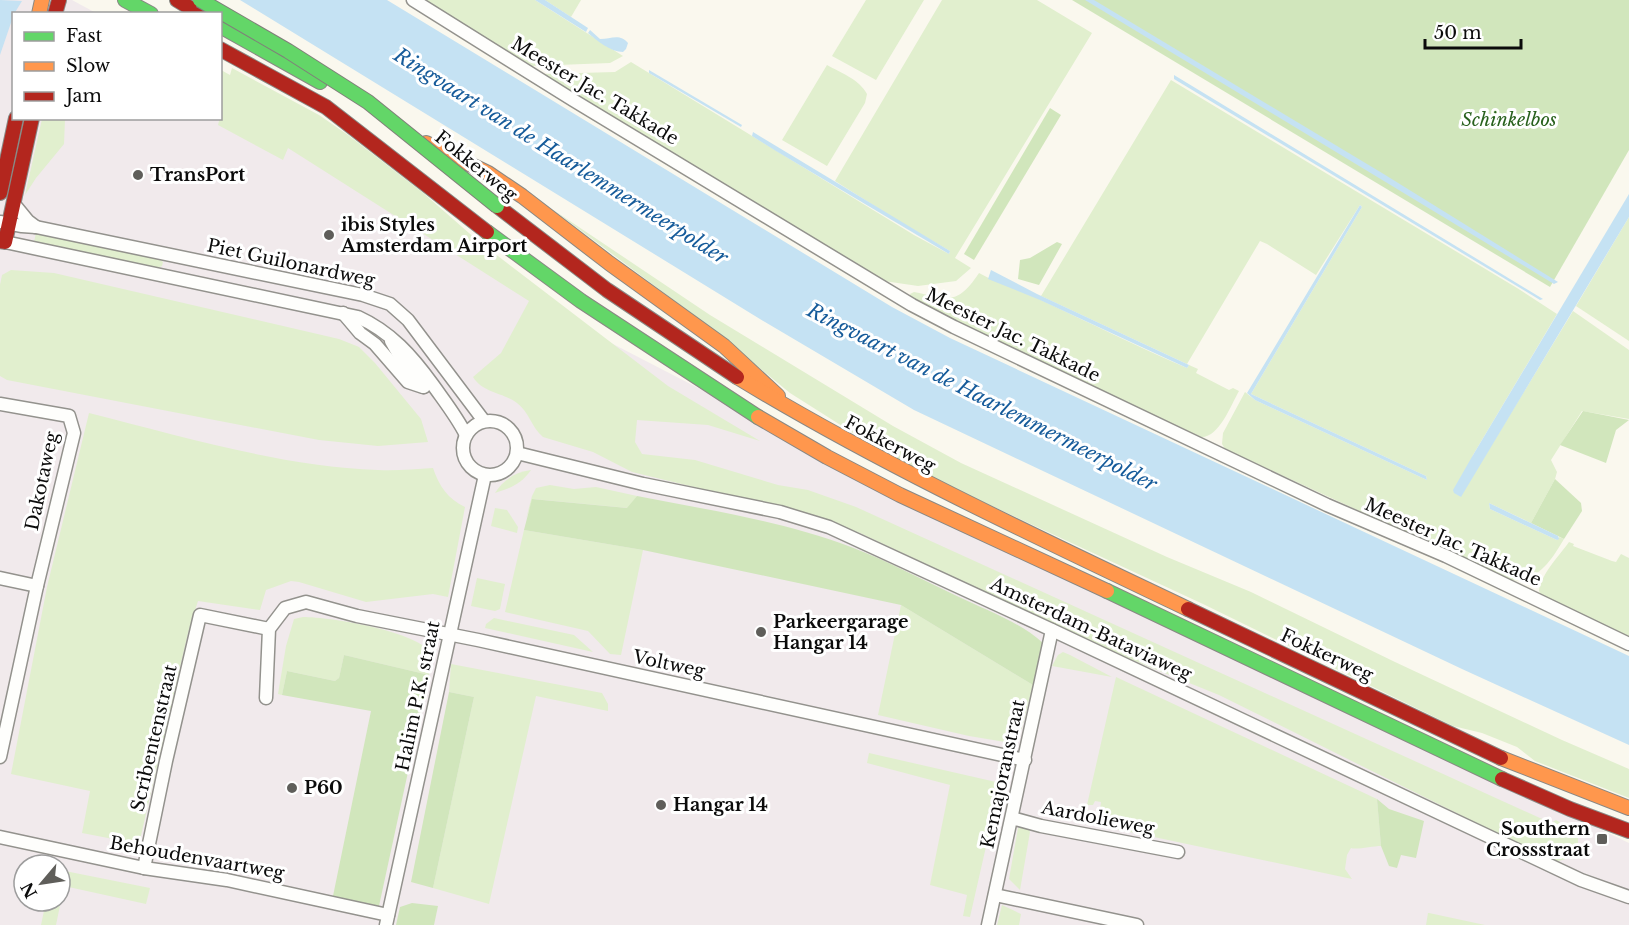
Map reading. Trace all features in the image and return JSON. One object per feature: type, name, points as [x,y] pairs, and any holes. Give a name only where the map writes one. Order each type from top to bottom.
[{"type":"main road","points":[[124,0],[147,12]]},
{"type":"main road","points":[[177,0],[197,12]]},
{"type":"main road","name":"Fokkerweg","points":[[200,0],[221,12]]},
{"type":"main road","name":"Fokkerweg","points":[[222,13],[368,102],[537,239],[619,300],[730,374],[792,411],[872,456],[961,501],[1513,764],[1629,808]]},
{"type":"main road","points":[[222,27],[417,139],[506,185],[756,372],[792,411]]},
{"type":"main road","name":"Fokkerweg","points":[[222,50],[326,107],[516,255],[581,301],[744,409],[827,457],[900,495],[1310,686],[1507,781],[1570,809],[1629,831]]},
{"type":"main road","points":[[0,193],[16,120]]},
{"type":"main road","points":[[2,241],[5,222],[14,204],[32,120]]},
{"type":"street","name":"Meester Jac. Takkade","points":[[413,0],[573,100],[912,305],[1328,505],[1446,556],[1629,644]]},
{"type":"street","points":[[14,204],[36,227]]},
{"type":"street","name":"Piet Guilonardweg","points":[[5,222],[363,295],[390,304],[408,320],[484,421]]},
{"type":"street","name":"Piet Guilonardweg","points":[[2,241],[343,313],[373,324],[411,355],[456,415],[466,435]]},
{"type":"street","points":[[343,313],[360,333],[375,344],[408,382],[438,392]]},
{"type":"street","name":"Piet Guilonardweg","points":[[387,335],[403,362],[423,387]]},
{"type":"street","name":"Dakotaweg","points":[[0,404],[69,416],[74,433],[37,586]]},
{"type":"street","points":[[484,421],[506,426],[517,443],[517,453],[512,463],[505,471],[495,475],[485,475],[476,471],[468,464],[464,455],[463,445],[466,435],[473,426],[484,421]]},
{"type":"street","name":"Amsterdam-Bataviaweg","points":[[517,453],[643,484],[780,512],[829,527],[1581,880],[1629,897]]},
{"type":"street","name":"Halim P.K. straat","points":[[387,920],[485,475]]},
{"type":"street","points":[[0,578],[37,586],[0,757]]},
{"type":"street","name":"Voltweg","points":[[269,629],[285,608],[306,602],[357,616],[450,634],[1025,760]]},
{"type":"street","name":"Scribentenstraat","points":[[144,868],[200,615],[269,629]]},
{"type":"street","points":[[266,698],[269,629]]},
{"type":"street","name":"Kemajoranstraat","points":[[988,925],[1052,630]]},
{"type":"street","name":"Aardolieweg","points":[[1012,818],[1041,826],[1178,852]]},
{"type":"street","name":"Behoudenvaartweg","points":[[0,837],[144,868],[228,880],[387,920]]},
{"type":"street","points":[[995,895],[1137,925]]},
{"type":"shaded area","points":[[0,0],[72,0],[94,12],[12,12],[12,120],[222,120],[222,87],[582,328],[950,518],[1629,843],[1629,925],[0,925]]},
{"type":"green space","points":[[424,0],[535,0],[623,56],[610,63],[532,66]]},
{"type":"green space","points":[[545,0],[581,0],[571,17]]},
{"type":"green space","points":[[866,0],[924,0],[876,80],[832,56]]},
{"type":"green space","points":[[942,0],[1037,0],[1092,33],[955,258],[971,268],[956,281],[918,286],[884,281],[864,272],[543,74],[615,72],[631,62],[914,235],[949,254],[950,251],[835,181]]},
{"type":"green space","name":"Schinkelbos","points":[[1072,0],[1629,0],[1629,150],[1550,287]]},
{"type":"green space","points":[[827,65],[855,80],[867,94],[865,103],[827,166],[782,140]]},
{"type":"green space","points":[[232,68],[319,115],[348,135],[422,192],[477,240],[668,386],[760,441],[708,425],[637,420],[635,442],[642,454],[695,460],[778,485],[808,490],[856,507],[1551,823],[1556,820],[1578,838],[1578,845],[1569,858],[1555,862],[1219,695],[1115,653],[860,533],[813,516],[632,472],[593,452],[543,437],[517,403],[487,389],[473,377],[501,353],[529,301],[288,148],[283,160],[218,125],[219,120],[222,120],[222,71],[230,75]]},
{"type":"green space","points":[[1171,80],[1557,314],[1473,455],[1460,497],[1573,311],[1629,350],[1629,419],[1582,411],[1551,460],[1557,472],[1555,479],[1531,523],[1489,503],[1490,509],[1557,540],[1559,537],[1564,539],[1542,569],[1528,578],[1509,580],[1225,449],[1222,444],[1223,433],[1245,392],[1255,400],[1427,480],[1426,476],[1251,394],[1362,207],[1360,205],[1316,275],[1260,241],[1187,364],[1041,296]]},
{"type":"green space","points":[[1050,108],[1061,115],[974,260],[964,254]]},
{"type":"green space","points":[[42,120],[65,120],[64,144],[25,195]]},
{"type":"green space","points":[[552,209],[710,315],[893,426],[961,463],[1167,557],[1251,592],[1395,662],[1629,769],[1629,798],[1535,761],[1517,747],[1482,733],[1453,726],[1203,604],[949,486],[880,450],[790,393],[707,325]]},
{"type":"green space","points":[[1629,217],[1629,341],[1576,306]]},
{"type":"green space","points":[[36,233],[159,259],[163,262],[162,266],[157,268],[34,242]]},
{"type":"green space","points":[[1057,242],[1062,244],[1039,285],[1018,279],[1020,260],[1030,258]]},
{"type":"green space","points":[[11,270],[54,273],[339,339],[359,347],[421,419],[428,442],[378,446],[319,440],[7,380],[0,376],[0,285],[2,275]]},
{"type":"green space","points":[[979,273],[1187,368],[1189,365],[1198,369],[1196,373],[1229,390],[1233,388],[1239,391],[1219,427],[1207,436],[1201,437],[1010,349],[911,298],[910,294],[914,292],[951,298],[964,291]]},
{"type":"green space","points":[[1583,411],[1629,420],[1616,430],[1606,463],[1560,445]]},
{"type":"green space","points":[[89,413],[196,441],[305,463],[378,470],[433,468],[445,491],[465,507],[448,597],[433,594],[366,602],[291,581],[266,590],[260,610],[198,601],[188,633],[139,844],[82,833],[90,791],[11,774],[47,587]]},
{"type":"green space","points":[[531,470],[515,485],[495,493],[510,477]]},
{"type":"green space","points":[[1555,479],[1581,503],[1582,511],[1564,539],[1531,523]]},
{"type":"green space","points":[[550,485],[574,489],[596,487],[637,496],[628,508],[533,499],[526,519],[536,488]]},
{"type":"green space","points":[[637,496],[745,517],[825,538],[878,558],[1002,617],[1043,643],[1033,685],[901,605],[643,550],[524,530],[532,499],[627,508]]},
{"type":"green space","points":[[495,508],[507,510],[518,527],[517,533],[491,526]]},
{"type":"green space","points":[[524,530],[643,550],[621,655],[610,654],[588,631],[505,612]]},
{"type":"green space","points":[[1569,542],[1574,544],[1573,546],[1612,561],[1616,562],[1621,554],[1629,558],[1629,637],[1542,596],[1539,591],[1543,578]]},
{"type":"green space","points":[[477,578],[505,584],[500,609],[495,611],[471,606]]},
{"type":"green space","points":[[901,605],[1033,685],[1020,735],[1005,742],[878,715]]},
{"type":"green space","points":[[303,617],[373,627],[411,639],[425,646],[433,655],[429,675],[344,655],[339,678],[335,681],[287,671],[282,695],[278,694],[286,646],[294,619]]},
{"type":"green space","points":[[494,618],[574,635],[593,652],[485,628],[486,624]]},
{"type":"green space","points":[[1063,652],[1112,677],[1052,666],[1058,655]]},
{"type":"green space","points":[[344,655],[429,675],[379,906],[333,896],[371,711],[282,695],[287,671],[335,681],[339,678]]},
{"type":"green space","points":[[451,664],[602,693],[608,704],[608,711],[536,696],[489,904],[433,888],[474,697],[449,692]]},
{"type":"green space","points":[[1116,677],[1377,799],[1381,846],[1351,848],[1347,855],[1345,869],[1352,879],[1083,822],[1087,810],[1092,811],[1091,817],[1099,818],[1101,802],[1095,801],[1093,805],[1087,805]]},
{"type":"green space","points":[[449,692],[474,697],[433,888],[411,882]]},
{"type":"green space","points":[[869,753],[996,782],[1004,790],[1002,808],[995,807],[970,917],[963,916],[967,895],[930,885],[950,785],[867,763]]},
{"type":"green space","points":[[1377,799],[1389,809],[1424,821],[1416,858],[1401,855],[1397,868],[1389,866],[1381,846]]},
{"type":"green space","points":[[1027,826],[1030,832],[1020,890],[1009,879],[1018,828]]},
{"type":"green space","points":[[72,872],[150,888],[146,904],[72,888]]},
{"type":"green space","points":[[412,903],[438,906],[434,925],[396,925],[400,907]]},
{"type":"green space","points":[[1002,905],[1021,914],[1019,925],[997,925]]},
{"type":"green space","points":[[44,913],[58,913],[56,925],[41,925]]},
{"type":"green space","points":[[1429,913],[1485,925],[1426,925]]},
{"type":"water","points":[[0,0],[22,1],[15,12],[12,12],[12,20],[0,55]]},
{"type":"water","name":"Ringvaart van de Haarlemmermeerpolder","points":[[240,0],[387,0],[892,307],[950,338],[1629,656],[1629,745],[1462,669],[914,410],[765,322]]},
{"type":"water","points":[[535,0],[545,0],[588,28],[586,32]]},
{"type":"water","points":[[1085,0],[1094,0],[1558,282],[1554,284]]},
{"type":"water","points":[[590,30],[600,39],[622,38],[628,43],[626,49],[618,52],[609,48],[588,33]]},
{"type":"water","points":[[649,70],[742,125],[741,127],[649,73]]},
{"type":"water","points":[[1174,75],[1543,299],[1540,300],[1174,79]]},
{"type":"water","points":[[753,132],[950,251],[949,254],[776,151],[752,136]]},
{"type":"water","points":[[1629,194],[1629,217],[1461,497],[1453,490]]},
{"type":"water","points":[[1360,205],[1362,207],[1251,394],[1426,476],[1427,480],[1255,400],[1247,393]]},
{"type":"water","points":[[991,270],[1189,365],[1187,368],[1040,300],[988,279]]},
{"type":"water","points":[[1489,503],[1558,536],[1559,539],[1490,509]]},
{"type":"traffic: fast","points":[[125,0],[147,12]]},
{"type":"traffic: fast","points":[[200,0],[221,12]]},
{"type":"traffic: fast","points":[[222,13],[368,102],[497,206]]},
{"type":"traffic: fast","points":[[222,27],[320,82]]},
{"type":"traffic: fast","points":[[487,232],[581,301],[758,417]]},
{"type":"traffic: fast","points":[[1107,591],[1502,779]]},
{"type":"traffic: slow","points":[[39,12],[42,0]]},
{"type":"traffic: slow","points":[[426,143],[488,173],[522,196],[609,263],[724,346],[778,396]]},
{"type":"traffic: slow","points":[[737,377],[903,470],[1188,609]]},
{"type":"traffic: slow","points":[[758,417],[827,457],[900,495],[1107,591]]},
{"type":"traffic: slow","points":[[1501,758],[1629,808]]},
{"type":"traffic: jam","points":[[56,12],[59,0]]},
{"type":"traffic: jam","points":[[177,0],[197,12]]},
{"type":"traffic: jam","points":[[222,50],[326,107],[487,232]]},
{"type":"traffic: jam","points":[[0,193],[16,120]]},
{"type":"traffic: jam","points":[[0,241],[5,242],[32,120]]},
{"type":"traffic: jam","points":[[497,206],[607,290],[737,377]]},
{"type":"traffic: jam","points":[[1188,609],[1501,758]]},
{"type":"traffic: jam","points":[[1502,779],[1570,809],[1629,831]]},
{"type":"place","name":"TransPort","points":[[138,175]]},
{"type":"place","name":"ibis Styles Amsterdam Airport","points":[[329,235]]},
{"type":"place","name":"Parkeergarage Hangar 14","points":[[761,632]]},
{"type":"place","name":"P60","points":[[292,788]]},
{"type":"place","name":"Hangar 14","points":[[661,805]]},
{"type":"place","name":"Southern Crossstraat","points":[[1602,839]]}]
